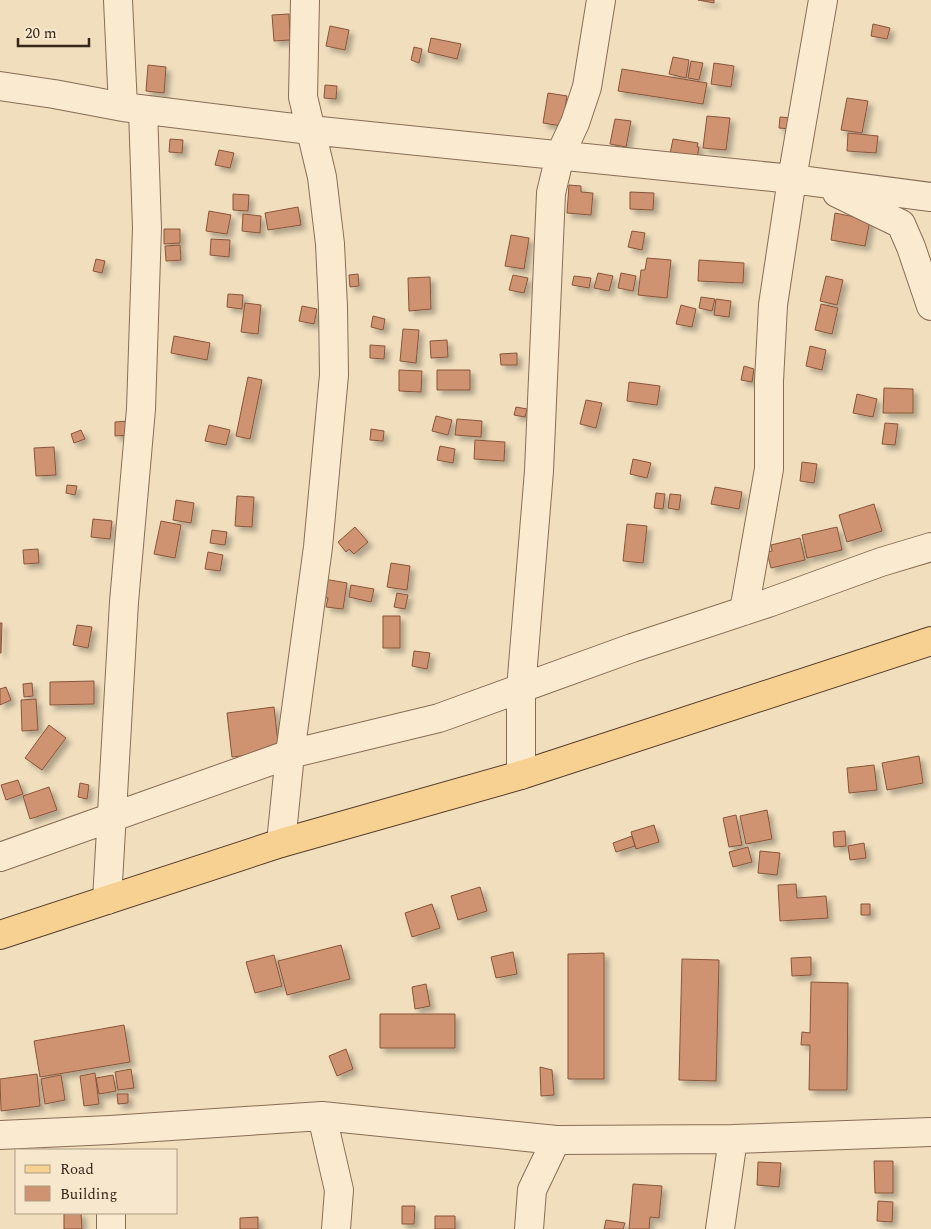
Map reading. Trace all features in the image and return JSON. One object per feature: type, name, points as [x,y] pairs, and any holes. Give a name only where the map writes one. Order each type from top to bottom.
[{"type":"main road","points":[[0,935],[281,843],[521,775],[931,641]]},
{"type":"street","points":[[107,900],[110,818],[124,602],[141,409],[147,228],[118,0]]},
{"type":"street","points":[[281,843],[290,754],[318,547],[334,375],[330,244],[322,177],[303,97],[305,0]]},
{"type":"street","points":[[521,775],[521,689],[539,471],[551,193],[560,155],[575,123],[587,87],[601,0]]},
{"type":"street","points":[[744,611],[769,469],[769,381],[773,305],[801,180],[823,0]]},
{"type":"street","points":[[0,86],[133,108],[310,130],[801,180],[931,197]]},
{"type":"street","points":[[801,180],[901,224],[931,306]]},
{"type":"street","points":[[0,857],[290,754],[439,718],[632,648],[931,547]]},
{"type":"street","points":[[322,1116],[339,1190],[336,1229]]},
{"type":"street","points":[[0,1135],[110,1140],[322,1116],[556,1140],[733,1139],[931,1132]]},
{"type":"street","points":[[720,1229],[733,1139]]},
{"type":"street","points":[[529,1229],[532,1190],[556,1140]]},
{"type":"street","points":[[111,1214],[111,1229]]},
{"type":"building","points":[[698,0],[714,0],[714,3]]},
{"type":"building","points":[[289,14],[290,40],[274,41],[272,15]]},
{"type":"building","points":[[873,24],[890,28],[887,39],[871,36]]},
{"type":"building","points":[[330,26],[349,30],[345,50],[326,46]]},
{"type":"building","points":[[431,38],[461,44],[457,59],[428,52]]},
{"type":"building","points":[[414,47],[422,49],[419,63],[411,60]]},
{"type":"building","points":[[673,57],[689,60],[686,78],[669,74]]},
{"type":"building","points":[[691,61],[703,63],[699,80],[688,78]]},
{"type":"building","points":[[714,63],[734,66],[731,87],[711,84]]},
{"type":"building","points":[[148,65],[166,67],[164,93],[146,91]]},
{"type":"building","points":[[622,69],[707,83],[703,104],[618,91]]},
{"type":"building","points":[[325,85],[337,86],[336,99],[324,98]]},
{"type":"building","points":[[548,93],[567,96],[562,126],[543,123]]},
{"type":"building","points":[[847,98],[868,101],[862,133],[841,130]]},
{"type":"building","points":[[707,116],[730,118],[726,150],[703,148]]},
{"type":"building","points":[[780,117],[791,118],[790,129],[779,128]]},
{"type":"building","points":[[615,119],[631,121],[626,147],[610,144]]},
{"type":"building","points":[[848,133],[878,136],[876,153],[847,151]]},
{"type":"building","points":[[170,139],[183,140],[182,153],[169,152]]},
{"type":"building","points":[[673,139],[698,143],[697,158],[670,154]]},
{"type":"building","points":[[219,150],[234,153],[230,168],[215,165]]},
{"type":"building","points":[[569,185],[581,186],[581,192],[593,193],[591,215],[567,213]]},
{"type":"building","points":[[630,192],[654,193],[653,210],[630,209]]},
{"type":"building","points":[[233,194],[249,195],[248,211],[233,210]]},
{"type":"building","points":[[298,207],[301,225],[268,230],[265,213]]},
{"type":"building","points":[[209,211],[231,215],[227,234],[206,231]]},
{"type":"building","points":[[835,213],[870,220],[865,246],[831,240]]},
{"type":"building","points":[[243,214],[261,216],[260,233],[242,231]]},
{"type":"building","points":[[164,229],[180,229],[180,243],[164,244]]},
{"type":"building","points":[[632,231],[645,233],[642,250],[628,247]]},
{"type":"building","points":[[511,235],[529,238],[524,269],[505,266]]},
{"type":"building","points":[[211,239],[230,240],[229,257],[210,255]]},
{"type":"building","points":[[180,245],[181,260],[166,261],[165,246]]},
{"type":"building","points":[[647,258],[671,260],[667,298],[638,295],[641,270],[645,270]]},
{"type":"building","points":[[96,259],[105,261],[102,273],[93,271]]},
{"type":"building","points":[[699,260],[744,263],[743,283],[698,281]]},
{"type":"building","points":[[598,273],[613,276],[609,291],[594,288]]},
{"type":"building","points":[[621,273],[636,276],[633,291],[618,288]]},
{"type":"building","points":[[358,274],[359,286],[350,287],[349,275]]},
{"type":"building","points":[[513,275],[528,278],[524,293],[509,290]]},
{"type":"building","points":[[574,276],[591,278],[589,288],[572,285]]},
{"type":"building","points":[[826,276],[843,280],[837,305],[820,301]]},
{"type":"building","points":[[430,277],[431,309],[409,311],[408,278]]},
{"type":"building","points":[[228,294],[243,295],[242,309],[227,307]]},
{"type":"building","points":[[701,297],[715,299],[712,311],[699,308]]},
{"type":"building","points":[[716,299],[731,301],[729,317],[714,315]]},
{"type":"building","points":[[245,303],[261,305],[258,334],[241,332]]},
{"type":"building","points":[[821,304],[838,308],[832,334],[815,330]]},
{"type":"building","points":[[681,305],[696,309],[692,327],[676,324]]},
{"type":"building","points":[[302,306],[317,309],[314,324],[299,321]]},
{"type":"building","points":[[373,316],[385,319],[383,330],[371,327]]},
{"type":"building","points":[[403,329],[419,330],[416,363],[400,361]]},
{"type":"building","points":[[174,336],[210,343],[207,360],[171,353]]},
{"type":"building","points":[[447,340],[448,357],[431,358],[430,341]]},
{"type":"building","points":[[370,345],[385,346],[384,359],[370,358]]},
{"type":"building","points":[[810,346],[826,350],[822,370],[806,366]]},
{"type":"building","points":[[517,353],[517,365],[501,365],[500,354]]},
{"type":"building","points":[[744,366],[754,369],[752,382],[741,380]]},
{"type":"building","points":[[399,370],[422,371],[421,392],[399,391]]},
{"type":"building","points":[[437,370],[470,370],[470,390],[437,390]]},
{"type":"building","points":[[248,377],[262,380],[250,439],[236,436]]},
{"type":"building","points":[[629,382],[660,386],[657,405],[627,401]]},
{"type":"building","points":[[884,388],[913,389],[913,413],[883,413]]},
{"type":"building","points":[[857,394],[877,399],[873,417],[853,413]]},
{"type":"building","points":[[586,400],[602,403],[596,428],[580,424]]},
{"type":"building","points":[[516,407],[527,409],[525,417],[514,415]]},
{"type":"building","points":[[436,416],[452,420],[448,435],[432,431]]},
{"type":"building","points":[[457,419],[482,421],[481,437],[455,435]]},
{"type":"building","points":[[129,421],[130,435],[115,436],[115,422]]},
{"type":"building","points":[[885,423],[898,424],[895,445],[882,444]]},
{"type":"building","points":[[209,425],[230,430],[226,445],[205,441]]},
{"type":"building","points":[[371,429],[384,431],[383,441],[370,440]]},
{"type":"building","points":[[81,430],[85,439],[74,443],[71,434]]},
{"type":"building","points":[[475,440],[505,442],[504,461],[474,459]]},
{"type":"building","points":[[440,446],[455,449],[453,463],[437,460]]},
{"type":"building","points":[[54,447],[56,475],[36,476],[34,448]]},
{"type":"building","points":[[633,459],[651,463],[647,478],[630,474]]},
{"type":"building","points":[[802,462],[817,464],[814,483],[800,481]]},
{"type":"building","points":[[67,485],[77,486],[75,495],[66,493]]},
{"type":"building","points":[[715,487],[742,492],[739,509],[711,504]]},
{"type":"building","points":[[656,493],[665,494],[663,509],[654,508]]},
{"type":"building","points":[[670,494],[681,495],[679,510],[668,508]]},
{"type":"building","points":[[237,496],[254,497],[252,527],[235,526]]},
{"type":"building","points":[[176,500],[194,503],[191,523],[173,520]]},
{"type":"building","points":[[874,504],[882,531],[847,542],[839,515]]},
{"type":"building","points":[[93,519],[112,521],[110,539],[91,537]]},
{"type":"building","points":[[161,521],[181,525],[175,558],[154,554]]},
{"type":"building","points":[[627,524],[647,526],[643,563],[623,561]]},
{"type":"building","points":[[355,527],[368,542],[354,554],[349,549],[346,552],[338,542]]},
{"type":"building","points":[[837,527],[842,550],[807,558],[802,535]]},
{"type":"building","points":[[212,530],[227,532],[225,545],[210,543]]},
{"type":"building","points":[[800,538],[805,560],[771,568],[767,552],[772,551],[771,545]]},
{"type":"building","points":[[38,549],[39,563],[24,564],[23,550]]},
{"type":"building","points":[[208,552],[223,555],[220,571],[205,569]]},
{"type":"building","points":[[391,563],[410,566],[407,590],[387,587]]},
{"type":"building","points":[[324,579],[347,583],[343,609],[326,607],[328,598],[321,597]]},
{"type":"building","points":[[351,585],[374,589],[371,602],[349,597]]},
{"type":"building","points":[[397,593],[408,595],[405,609],[394,607]]},
{"type":"building","points":[[383,616],[400,616],[400,648],[383,648]]},
{"type":"building","points":[[0,623],[2,623],[1,653],[0,653]]},
{"type":"building","points":[[77,625],[92,627],[88,648],[73,645]]},
{"type":"building","points":[[414,651],[430,653],[427,669],[412,666]]},
{"type":"building","points":[[94,681],[94,704],[50,705],[50,682]]},
{"type":"building","points":[[32,683],[33,696],[24,697],[23,684]]},
{"type":"building","points":[[6,687],[11,700],[0,705],[0,689]]},
{"type":"building","points":[[36,699],[38,730],[22,731],[21,700]]},
{"type":"building","points":[[274,707],[279,752],[232,757],[227,713]]},
{"type":"building","points":[[49,725],[66,738],[42,770],[25,758]]},
{"type":"building","points":[[919,756],[923,783],[887,790],[882,763]]},
{"type":"building","points":[[874,765],[877,790],[849,793],[847,768]]},
{"type":"building","points":[[18,780],[23,794],[6,800],[1,785]]},
{"type":"building","points":[[80,783],[89,785],[87,799],[78,797]]},
{"type":"building","points":[[49,787],[57,810],[30,819],[23,796]]},
{"type":"building","points":[[767,810],[772,839],[746,844],[740,816]]},
{"type":"building","points":[[736,815],[742,845],[729,847],[723,818]]},
{"type":"building","points":[[654,825],[659,842],[636,849],[631,832]]},
{"type":"building","points":[[845,831],[846,846],[834,847],[833,832]]},
{"type":"building","points":[[632,836],[635,846],[616,852],[613,843]]},
{"type":"building","points":[[864,843],[866,858],[850,860],[848,846]]},
{"type":"building","points":[[748,847],[752,862],[733,867],[729,852]]},
{"type":"building","points":[[760,851],[780,853],[777,875],[758,873]]},
{"type":"building","points":[[796,884],[797,898],[826,896],[828,918],[780,921],[778,885]]},
{"type":"building","points":[[480,887],[487,911],[458,920],[451,896]]},
{"type":"building","points":[[432,904],[440,928],[412,937],[405,913]]},
{"type":"building","points":[[861,904],[870,904],[870,915],[861,915]]},
{"type":"building","points":[[341,945],[350,979],[287,995],[278,961]]},
{"type":"building","points":[[513,952],[517,974],[496,978],[491,957]]},
{"type":"building","points":[[604,953],[604,1079],[568,1079],[568,954]]},
{"type":"building","points":[[274,955],[282,986],[255,993],[246,962]]},
{"type":"building","points":[[811,957],[811,975],[792,976],[791,958]]},
{"type":"building","points":[[682,959],[719,960],[716,1081],[679,1080]]},
{"type":"building","points":[[811,982],[848,983],[847,1090],[809,1090],[810,1045],[801,1045],[802,1032],[810,1033]]},
{"type":"building","points":[[426,984],[430,1006],[415,1009],[412,987]]},
{"type":"building","points":[[380,1014],[455,1014],[455,1048],[380,1048]]},
{"type":"building","points":[[124,1025],[130,1062],[40,1077],[34,1041]]},
{"type":"building","points":[[346,1049],[353,1069],[337,1076],[329,1056]]},
{"type":"building","points":[[540,1067],[552,1070],[554,1095],[541,1096]]},
{"type":"building","points":[[131,1069],[134,1088],[118,1090],[115,1072]]},
{"type":"building","points":[[95,1073],[99,1104],[84,1106],[80,1076]]},
{"type":"building","points":[[37,1074],[40,1106],[1,1111],[0,1079]]},
{"type":"building","points":[[61,1075],[65,1100],[45,1104],[41,1079]]},
{"type":"building","points":[[113,1075],[116,1091],[99,1094],[96,1078]]},
{"type":"building","points":[[117,1094],[128,1094],[128,1103],[118,1104]]},
{"type":"building","points":[[874,1161],[893,1161],[893,1193],[875,1193]]},
{"type":"building","points":[[758,1162],[781,1163],[779,1187],[757,1185]]},
{"type":"building","points":[[633,1184],[662,1186],[659,1218],[650,1217],[649,1229],[629,1229]]},
{"type":"building","points":[[878,1201],[893,1202],[892,1222],[877,1221]]},
{"type":"building","points":[[402,1206],[415,1206],[414,1224],[402,1224]]},
{"type":"building","points":[[64,1214],[81,1214],[82,1229],[64,1229]]},
{"type":"building","points":[[435,1216],[455,1216],[455,1229],[435,1229]]},
{"type":"building","points":[[258,1217],[258,1229],[240,1229],[240,1218]]},
{"type":"building","points":[[606,1220],[625,1223],[623,1229],[604,1229]]}]
